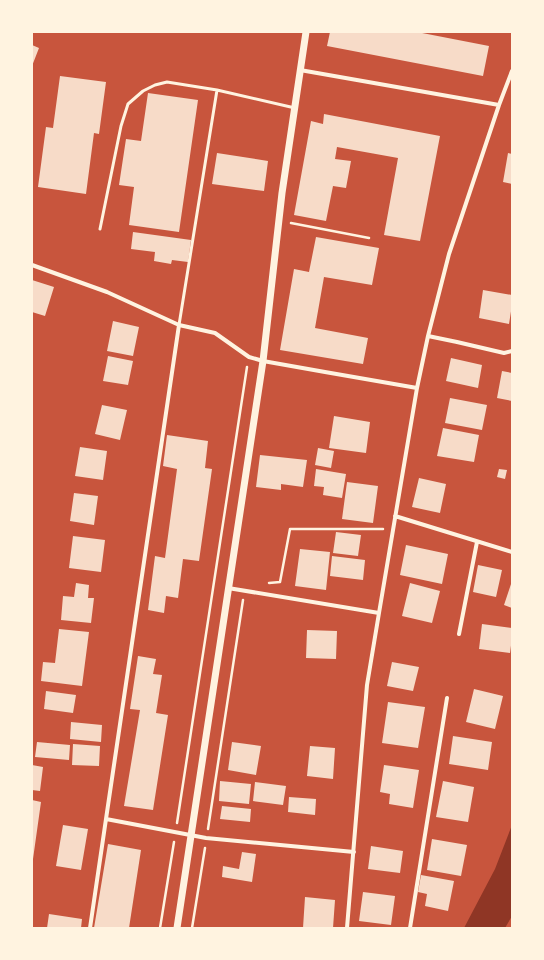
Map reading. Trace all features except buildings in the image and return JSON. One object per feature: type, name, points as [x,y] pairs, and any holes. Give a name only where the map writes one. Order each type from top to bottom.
[{"type":"street","points":[[177,928],[263,360],[282,193],[306,32]]},
{"type":"street","points":[[300,70],[499,105]]},
{"type":"street","points":[[347,928],[367,685],[417,388],[428,336],[449,254],[499,105],[512,71]]},
{"type":"street","points":[[32,264],[107,292],[179,325],[215,333],[249,357],[417,388]]},
{"type":"street","points":[[90,928],[179,325]]},
{"type":"street","points":[[428,336],[504,353],[512,351]]},
{"type":"street","points":[[395,516],[512,552]]},
{"type":"street","points":[[459,634],[477,542]]},
{"type":"street","points":[[228,588],[379,613]]},
{"type":"street","points":[[410,928],[446,698]]},
{"type":"street","points":[[106,819],[206,838],[354,852]]},
{"type":"lane","points":[[100,229],[121,126],[128,104],[143,91],[155,85],[167,82],[216,90],[295,108]]},
{"type":"lane","points":[[179,325],[216,90]]},
{"type":"path","points":[[286,222],[369,238]]},
{"type":"path","points":[[160,928],[249,357]]},
{"type":"path","points":[[266,584],[280,582],[290,529],[393,529]]},
{"type":"path","points":[[192,928],[245,590]]},
{"type":"shaded area","points":[[512,825],[512,916],[505,928],[464,928],[495,869]]}]
